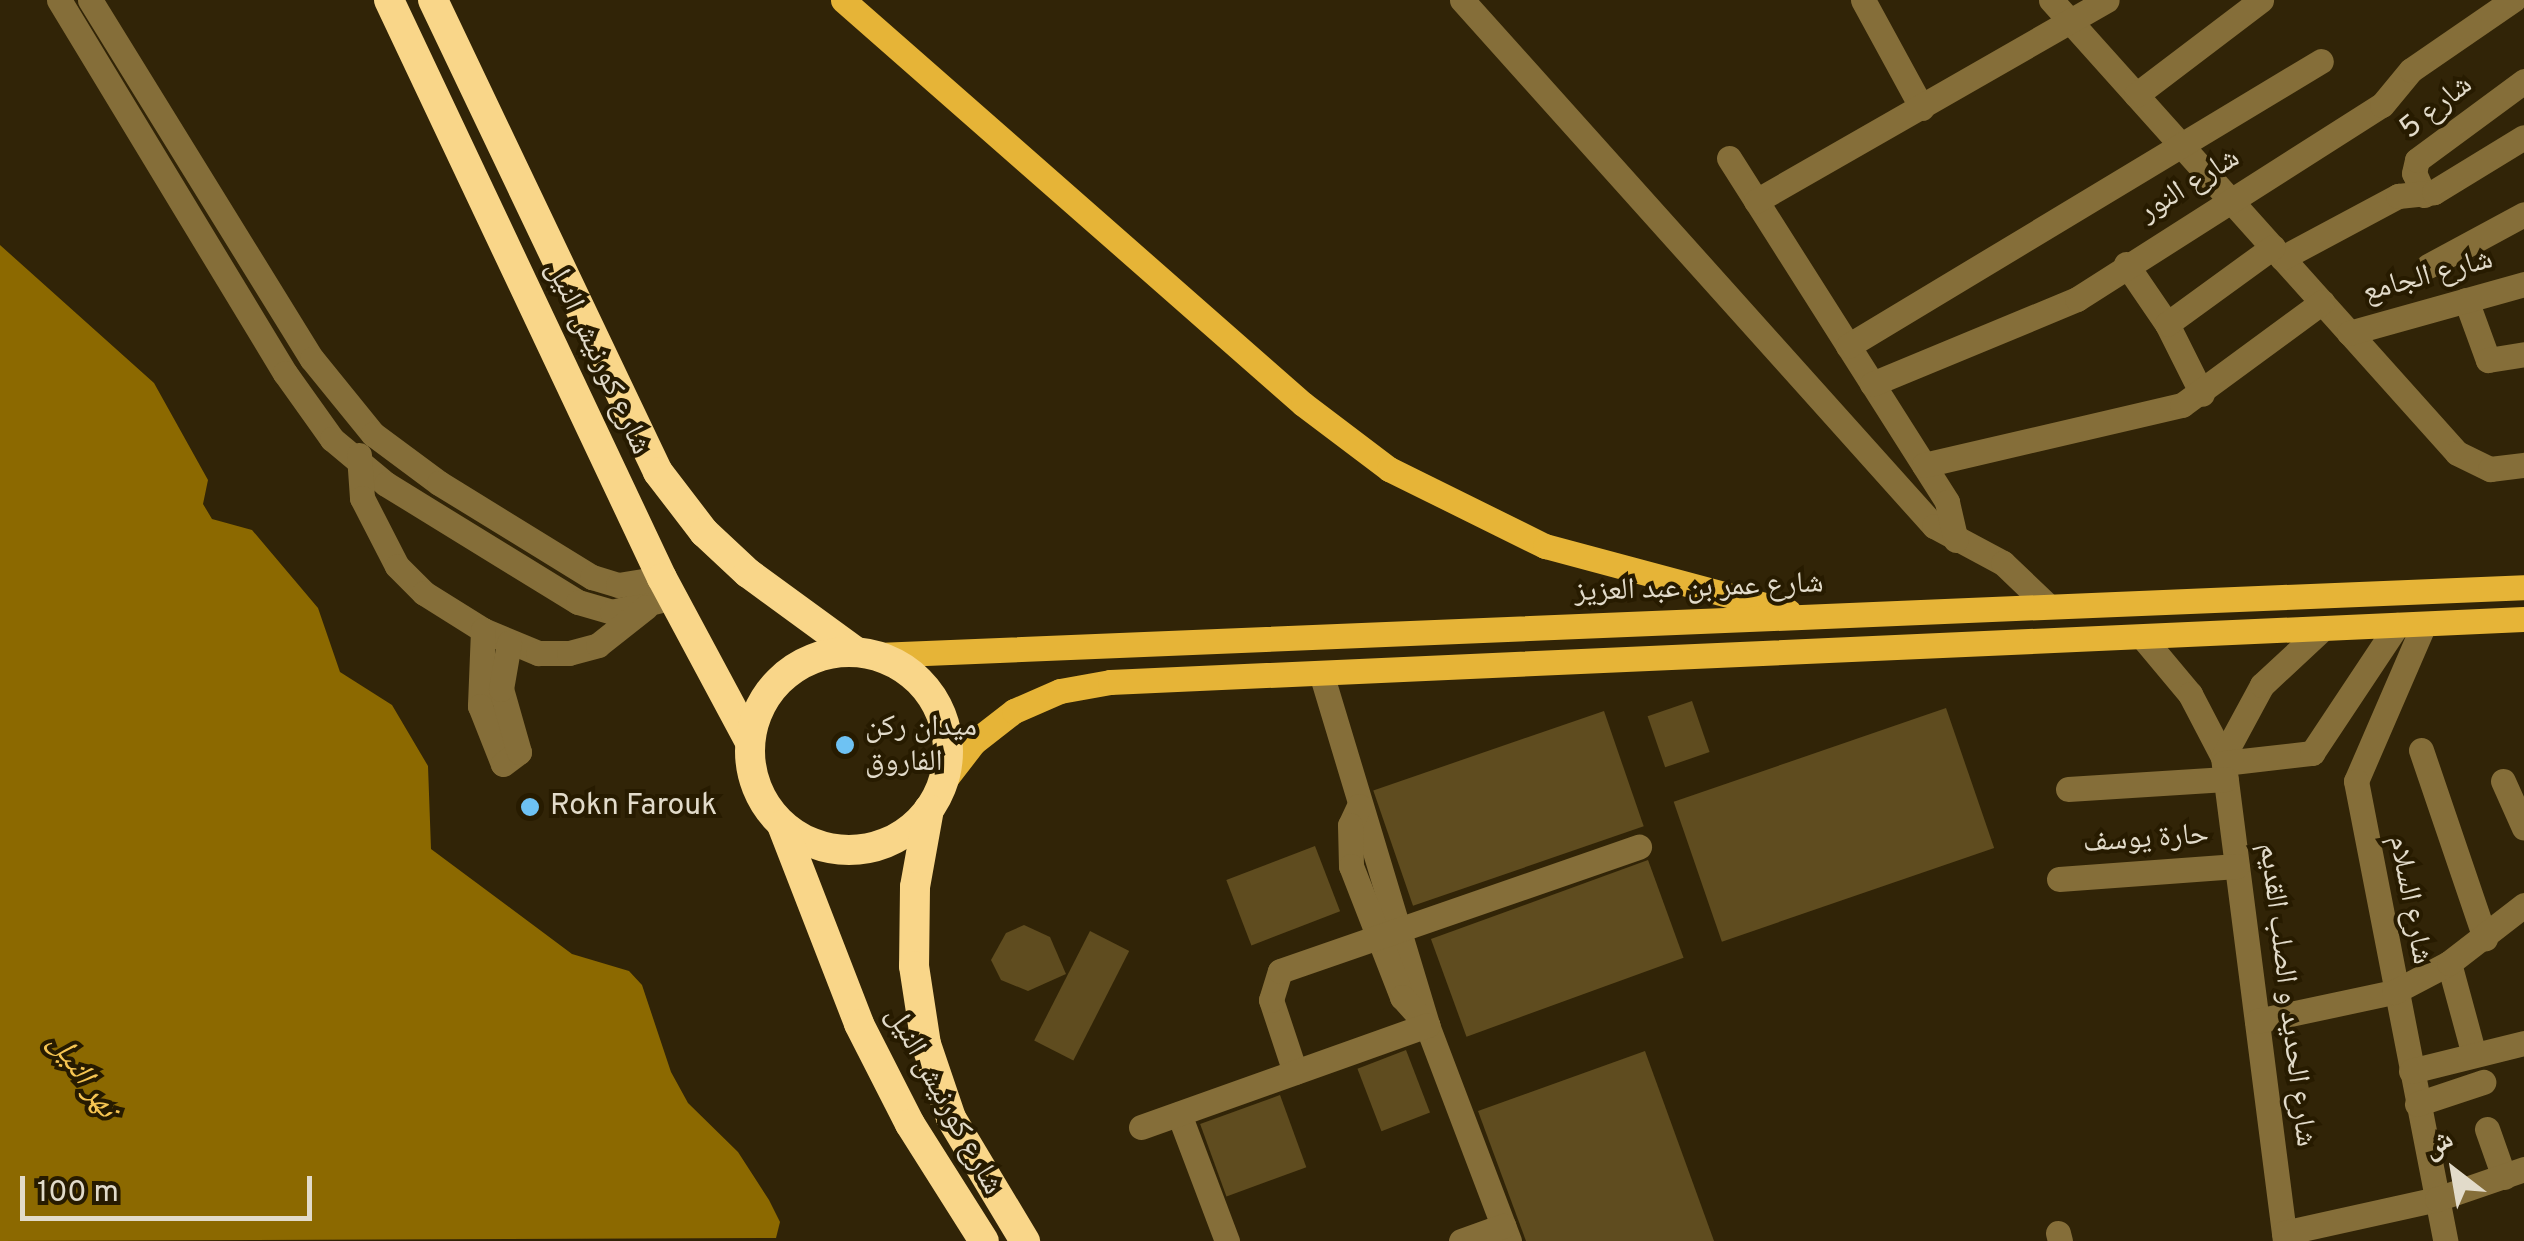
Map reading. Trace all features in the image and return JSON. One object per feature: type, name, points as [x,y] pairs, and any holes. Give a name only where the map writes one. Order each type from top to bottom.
[{"type":"highway","name":"شارع كورنيش النيل","points":[[388,0],[660,594],[750,742]]},
{"type":"highway","name":"شارع كورنيش النيل","points":[[433,0],[658,472],[704,532],[804,618],[866,653]]},
{"type":"highway","points":[[866,653],[912,674],[938,704],[946,730],[936,796],[898,837],[859,850],[818,845],[782,824],[757,787],[750,742],[767,694],[784,676],[805,661],[866,653]]},
{"type":"highway","name":"شارع كورنيش النيل","points":[[936,796],[915,887],[914,966],[926,1044],[951,1118],[1025,1241]]},
{"type":"highway","name":"شارع كورنيش النيل","points":[[782,824],[858,1024],[910,1124],[984,1241]]},
{"type":"main road","points":[[843,0],[1303,404],[1388,469],[1544,546],[1812,618]]},
{"type":"main road","name":"شارع عمر بن عبد العزيز","points":[[866,653],[1812,618],[2524,586]]},
{"type":"main road","points":[[936,796],[974,742],[1014,711],[1060,691],[1110,682],[2144,639],[2524,619]]},
{"type":"street","points":[[59,0],[308,409],[356,460],[578,602],[612,612],[660,594]]},
{"type":"street","points":[[90,0],[312,359],[373,434],[438,484],[592,577],[660,594]]},
{"type":"street","points":[[1462,0],[1934,526],[2003,563],[2048,606]]},
{"type":"street","points":[[1863,0],[1922,108]]},
{"type":"street","points":[[2051,0],[2456,453],[2490,469],[2524,464]]},
{"type":"street","points":[[1756,200],[2073,25],[2108,0]]},
{"type":"street","points":[[2136,95],[2261,0]]},
{"type":"street","name":"شارع النور","points":[[1872,384],[2044,316],[2382,105],[2411,70],[2513,0]]},
{"type":"street","points":[[96,63],[120,50]]},
{"type":"street","points":[[1848,346],[2321,61]]},
{"type":"street","name":"شارع 5","points":[[2424,194],[2414,174],[2417,160],[2524,80]]},
{"type":"street","points":[[2167,324],[2277,252],[2398,196],[2424,194],[2524,137]]},
{"type":"street","points":[[1729,158],[1947,502],[1956,540]]},
{"type":"street","points":[[2428,266],[2524,214]]},
{"type":"street","points":[[2126,264],[2167,324],[2202,394]]},
{"type":"street","name":"شارع الجامع","points":[[2349,333],[2524,284]]},
{"type":"street","points":[[2466,300],[2488,360],[2524,354]]},
{"type":"street","points":[[1924,465],[2156,414],[2202,394],[2322,302]]},
{"type":"street","points":[[373,434],[356,460],[369,516],[397,566],[424,594],[483,630],[509,643],[569,654],[598,646],[660,594]]},
{"type":"street","name":"شارع السلام","points":[[2424,624],[2356,781],[2445,1241]]},
{"type":"street","points":[[2068,790],[2312,753],[2397,625]]},
{"type":"street","points":[[483,630],[480,706],[492,748],[506,764],[519,752],[501,690],[509,643]]},
{"type":"street","points":[[2224,766],[2262,685],[2322,630]]},
{"type":"street","name":"شارع الحديد و الصلب القديم","points":[[2144,639],[2190,694],[2224,766],[2284,1237]]},
{"type":"street","points":[[1321,674],[1359,806],[1347,845],[1389,931],[1408,1008],[1426,1025],[1506,1234],[1461,1241]]},
{"type":"street","points":[[2421,750],[2485,938]]},
{"type":"street","points":[[2504,782],[2524,828]]},
{"type":"street","points":[[1295,1072],[1271,1000],[1280,971],[1639,847]]},
{"type":"street","name":"حارة يوسف","points":[[2059,879],[2237,866]]},
{"type":"street","points":[[2257,1022],[2394,992],[2449,963],[2524,905]]},
{"type":"street","points":[[2449,963],[2474,1055]]},
{"type":"street","points":[[1141,1128],[1426,1025]]},
{"type":"street","points":[[2410,1071],[2524,1043]]},
{"type":"street","points":[[2418,1104],[2483,1082]]},
{"type":"street","points":[[1180,1114],[1227,1241]]},
{"type":"street","points":[[2284,1237],[2518,1175],[2487,1129]]},
{"type":"water","name":"نهر النيل","points":[[0,245],[154,383],[208,480],[203,504],[212,519],[252,530],[318,608],[340,672],[392,705],[428,766],[431,849],[572,954],[629,971],[642,985],[671,1072],[688,1103],[738,1152],[769,1200],[780,1222],[776,1238],[0,1241]]},
{"type":"building","points":[[1692,701],[1710,752],[1665,767],[1648,716]]},
{"type":"building","points":[[1946,708],[1994,848],[1722,942],[1674,802]]},
{"type":"building","points":[[1604,711],[1644,826],[1413,906],[1373,790]]},
{"type":"building","points":[[1315,846],[1340,911],[1251,945],[1226,880]]},
{"type":"building","points":[[1648,860],[1684,958],[1467,1037],[1431,939]]},
{"type":"building","points":[[1024,925],[1050,937],[1066,974],[1028,991],[1001,980],[991,960],[1006,933]]},
{"type":"building","points":[[1090,931],[1129,951],[1073,1061],[1034,1041]]},
{"type":"building","points":[[1406,1050],[1430,1113],[1381,1131],[1357,1069]]},
{"type":"building","points":[[1645,1051],[1714,1241],[1526,1241],[1478,1111]]},
{"type":"building","points":[[1280,1095],[1306,1167],[1226,1196],[1200,1124]]},
{"type":"place","name":"ميدان ركن الفاروق","points":[[845,745]]},
{"type":"place","name":"Rokn Farouk","points":[[530,807]]}]
